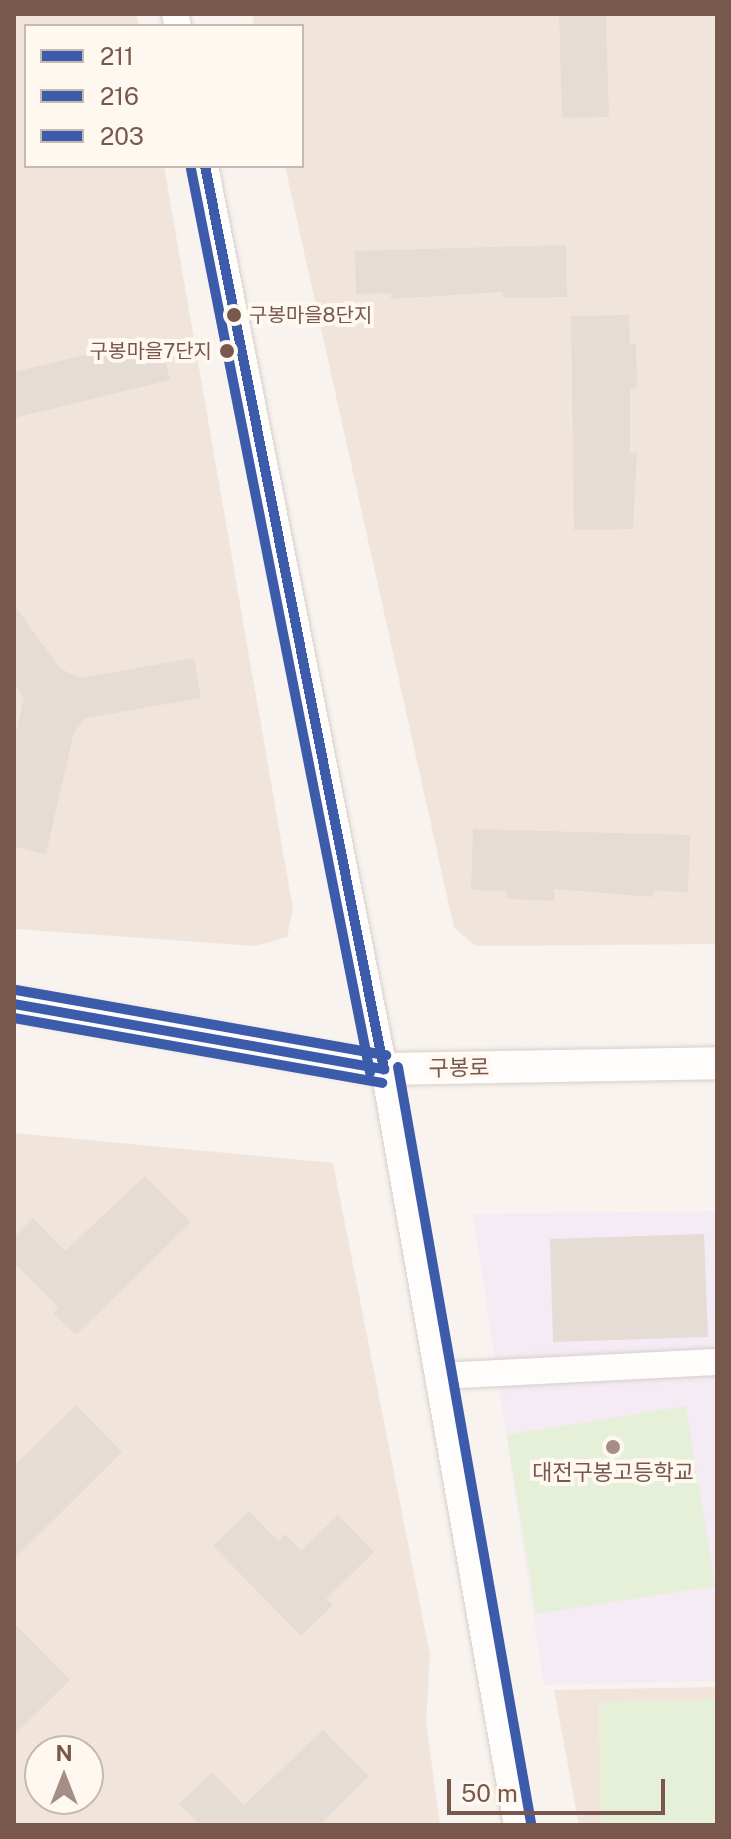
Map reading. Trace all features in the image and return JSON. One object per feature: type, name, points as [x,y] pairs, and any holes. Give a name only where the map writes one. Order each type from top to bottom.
[{"type":"street","points":[[205,168],[384,1069],[517,1825]]},
{"type":"street","name":"구봉로","points":[[14,1004],[384,1069],[717,1063]]},
{"type":"street","points":[[438,1376],[713,1362]]},
{"type":"shaded area","name":"구봉마을7단지","points":[[14,14],[136,14],[138,24],[24,24],[24,168],[164,168],[293,909],[287,937],[256,946],[14,929]]},
{"type":"shaded area","name":"구봉마을8단지","points":[[252,14],[717,14],[717,944],[476,946],[454,928],[285,168],[304,168],[304,24],[254,24]]},
{"type":"shaded area","points":[[14,1133],[333,1163],[430,1655],[426,1722],[440,1825],[14,1825]]},
{"type":"shaded area","name":"대전구봉고등학교","points":[[717,1211],[717,1681],[544,1685],[473,1214]]},
{"type":"shaded area","points":[[717,1687],[717,1825],[579,1825],[554,1690]]},
{"type":"green space","points":[[686,1406],[715,1586],[536,1614],[507,1435]]},
{"type":"green space","points":[[717,1699],[717,1825],[601,1825],[598,1702]]},
{"type":"building","points":[[559,14],[606,14],[609,117],[562,118]]},
{"type":"building","points":[[566,245],[567,297],[503,298],[503,292],[391,299],[391,293],[356,294],[355,251]]},
{"type":"building","points":[[629,315],[630,344],[636,344],[637,387],[630,389],[630,454],[637,452],[633,529],[574,530],[571,316]]},
{"type":"building","points":[[159,337],[170,380],[14,418],[14,372]]},
{"type":"building","points":[[14,605],[61,669],[80,678],[194,658],[201,698],[86,718],[74,732],[46,854],[14,847],[14,741],[24,698],[14,684]]},
{"type":"building","points":[[473,829],[690,835],[688,892],[653,891],[653,897],[554,889],[554,901],[507,899],[507,891],[471,890]]},
{"type":"building","points":[[145,1176],[191,1222],[76,1335],[53,1313],[58,1307],[14,1263],[14,1237],[33,1218],[65,1251]]},
{"type":"building","points":[[704,1234],[708,1337],[553,1342],[550,1239]]},
{"type":"building","points":[[76,1405],[122,1452],[14,1559],[14,1466]]},
{"type":"building","points":[[249,1511],[278,1541],[285,1534],[301,1551],[338,1515],[374,1552],[326,1599],[333,1605],[301,1636],[213,1546]]},
{"type":"building","points":[[14,1623],[70,1680],[14,1735]]},
{"type":"building","points":[[323,1730],[369,1776],[320,1825],[200,1825],[179,1804],[212,1772],[244,1805]]},
{"type":"transit line","name":"211","points":[[205,168],[384,1069]]},
{"type":"transit line","name":"216","points":[[191,169],[370,1072]]},
{"type":"transit line","name":"203","points":[[16,990],[386,1055]]},
{"type":"transit line","name":"211","points":[[14,1004],[384,1069]]},
{"type":"transit line","name":"216","points":[[14,1018],[382,1083]]},
{"type":"transit line","name":"203","points":[[398,1067],[531,1823]]},
{"type":"place","name":"구봉마을8단지","points":[[234,315]]},
{"type":"place","name":"구봉마을7단지","points":[[227,351]]},
{"type":"place","name":"대전구봉고등학교","points":[[613,1447]]}]
